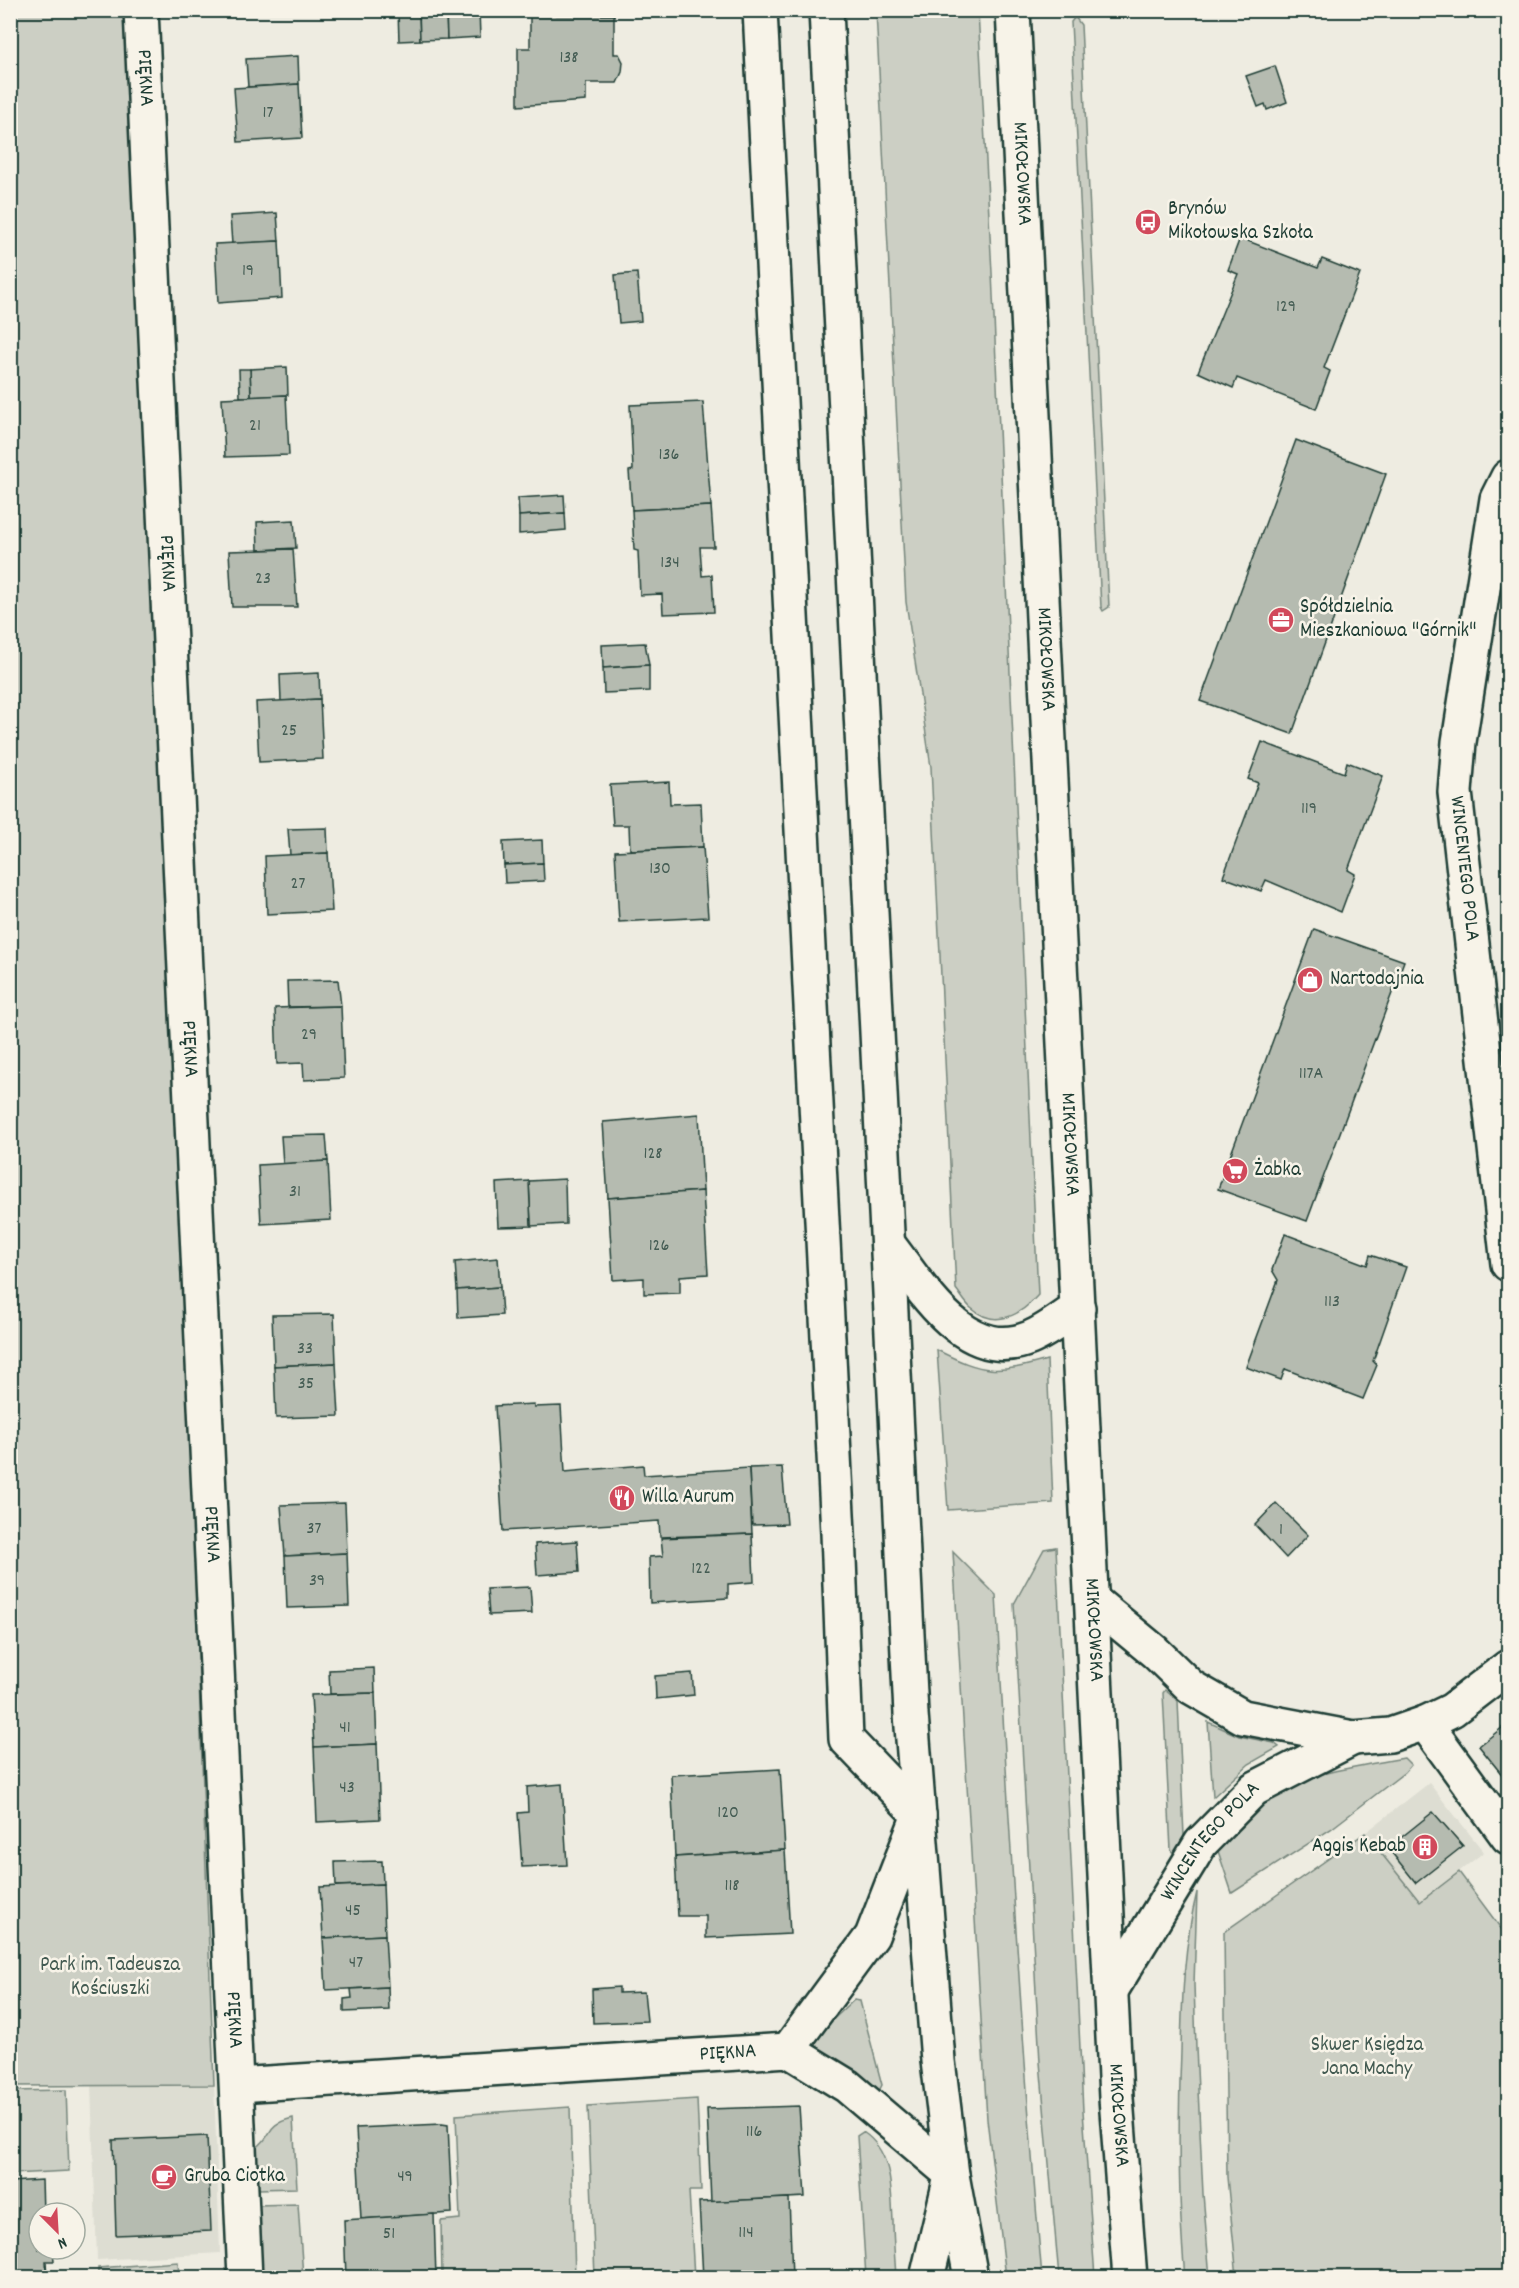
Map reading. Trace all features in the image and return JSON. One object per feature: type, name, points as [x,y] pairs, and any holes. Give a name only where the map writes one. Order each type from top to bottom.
[{"type":"street","name":"PIĘKNA","points":[[141,10],[245,2277]]},
{"type":"street","points":[[760,10],[838,1533],[846,1739],[919,1815]]},
{"type":"street","points":[[826,10],[903,1565],[937,2050],[952,2175],[971,2277]]},
{"type":"street","name":"MIKOŁOWSKA","points":[[1013,10],[1118,2120],[1130,2277]]},
{"type":"street","name":"WINCENTEGO POLA","points":[[1509,477],[1497,499],[1459,742],[1455,792],[1509,1264]]},
{"type":"street","points":[[888,1244],[938,1307],[959,1329],[979,1340],[1002,1344],[1029,1338],[1078,1308]]},
{"type":"street","name":"WINCENTEGO POLA","points":[[1092,1600],[1155,1652],[1191,1687],[1243,1717],[1353,1738],[1390,1735],[1425,1723],[1452,1710],[1509,1666]]},
{"type":"street","points":[[1425,1723],[1509,1837]]},
{"type":"street","name":"WINCENTEGO POLA","points":[[1112,1989],[1201,1843],[1254,1789],[1353,1738]]},
{"type":"street","points":[[919,1815],[872,1936],[788,2050],[847,2086],[952,2175]]},
{"type":"street","name":"PIĘKNA","points":[[237,2085],[788,2050]]},
{"type":"street","points":[[927,2277],[952,2175]]},
{"type":"shaded area","points":[[1429,1783],[1484,1852],[1420,1902],[1365,1833]]},
{"type":"shaded area","points":[[91,2085],[214,2085],[220,2253],[97,2260]]},
{"type":"green space","name":"Park im. Tadeusza Kościuszki","points":[[10,11],[137,11],[214,2085],[11,2086]]},
{"type":"green space","points":[[876,11],[978,11],[1038,1295],[1015,1314],[998,1319],[989,1318],[971,1308],[956,1289],[931,767],[906,602]]},
{"type":"green space","points":[[1075,17],[1081,25],[1109,607],[1103,611],[1071,22]]},
{"type":"green space","points":[[937,1350],[967,1364],[991,1369],[1015,1368],[1047,1360],[1053,1503],[948,1510]]},
{"type":"green space","points":[[1056,1547],[1083,2111],[1095,2277],[1059,2277],[1040,2062],[1014,1604],[1044,1549]]},
{"type":"green space","points":[[953,1552],[996,1595],[1022,2022],[1042,2277],[1006,2277],[987,2119]]},
{"type":"green space","points":[[1165,1690],[1178,1701],[1184,1836],[1174,1854],[1171,1850],[1163,1693]]},
{"type":"green space","points":[[1208,1722],[1239,1736],[1274,1743],[1279,1747],[1249,1764],[1213,1797]]},
{"type":"green space","points":[[1404,1758],[1411,1765],[1405,1772],[1331,1829],[1232,1893],[1217,1848],[1242,1817],[1258,1802],[1291,1784],[1328,1772]]},
{"type":"green space","name":"Skwer Księdza Jana Machy","points":[[1365,1833],[1420,1902],[1459,1872],[1508,1938],[1508,2277],[1237,2277],[1227,2177],[1224,1932]]},
{"type":"green space","points":[[1197,1892],[1194,1984],[1196,2048],[1203,2194],[1210,2278],[1185,2277],[1179,2165],[1183,1992],[1186,1952]]},
{"type":"green space","points":[[854,2000],[860,2001],[882,2085],[879,2091],[812,2048],[810,2041]]},
{"type":"green space","points":[[66,2090],[69,2171],[11,2174],[11,2091]]},
{"type":"green space","points":[[697,2099],[701,2191],[689,2191],[694,2277],[595,2277],[588,2106]]},
{"type":"green space","points":[[570,2107],[575,2277],[442,2277],[441,2221],[460,2219],[456,2115]]},
{"type":"green space","points":[[293,2118],[297,2188],[258,2189],[256,2148],[274,2127]]},
{"type":"green space","points":[[863,2132],[880,2150],[891,2184],[896,2277],[866,2277],[857,2136]]},
{"type":"green space","points":[[298,2204],[303,2277],[261,2277],[256,2205]]},
{"type":"green space","points":[[178,2262],[179,2277],[98,2277],[98,2268]]},
{"type":"building","points":[[398,10],[419,10],[420,40],[399,41]]},
{"type":"building","points":[[419,10],[446,10],[447,39],[420,40]]},
{"type":"building","points":[[446,10],[479,10],[480,37],[447,39]]},
{"type":"building","points":[[530,10],[614,10],[614,15],[530,15]]},
{"type":"building","points":[[530,15],[614,15],[614,54],[619,54],[623,62],[617,83],[586,83],[586,101],[518,106],[518,48],[530,48]]},
{"type":"building","points":[[298,56],[299,84],[248,87],[246,59]]},
{"type":"building","points":[[1275,66],[1287,102],[1267,110],[1265,104],[1258,107],[1246,76]]},
{"type":"building","points":[[299,84],[302,138],[238,142],[234,88]]},
{"type":"building","points":[[277,213],[279,241],[232,244],[230,216]]},
{"type":"building","points":[[1240,238],[1318,268],[1322,259],[1360,274],[1324,368],[1330,371],[1316,409],[1237,378],[1233,388],[1198,372],[1238,274],[1228,270]]},
{"type":"building","points":[[279,241],[282,298],[218,303],[215,244]]},
{"type":"building","points":[[637,273],[641,321],[619,323],[615,275]]},
{"type":"building","points":[[287,367],[288,395],[251,397],[250,369]]},
{"type":"building","points":[[239,369],[250,369],[251,397],[240,397]]},
{"type":"building","points":[[286,395],[289,455],[225,457],[222,398]]},
{"type":"building","points":[[703,402],[711,506],[632,510],[629,471],[633,470],[630,405]]},
{"type":"building","name":"Spółdzielnia Mieszkaniowa \"Górnik\"","points":[[1296,440],[1386,474],[1292,734],[1200,701]]},
{"type":"building","points":[[564,495],[565,513],[519,516],[518,498]]},
{"type":"building","points":[[711,506],[714,547],[700,547],[702,576],[712,575],[714,612],[663,614],[662,594],[640,595],[638,551],[634,550],[632,510]]},
{"type":"building","points":[[565,513],[566,530],[519,534],[519,516]]},
{"type":"building","points":[[294,520],[296,548],[258,550],[257,522]]},
{"type":"building","points":[[293,549],[297,607],[232,607],[229,551]]},
{"type":"building","points":[[645,643],[649,665],[603,668],[602,645]]},
{"type":"building","points":[[649,665],[649,691],[604,693],[603,668]]},
{"type":"building","points":[[319,673],[320,699],[281,701],[280,675]]},
{"type":"building","points":[[320,699],[323,759],[259,762],[256,702]]},
{"type":"building","points":[[1262,742],[1344,773],[1347,762],[1383,776],[1348,870],[1355,874],[1341,912],[1266,880],[1261,891],[1223,877],[1258,783],[1248,779]]},
{"type":"building","points":[[669,782],[670,804],[701,803],[703,847],[630,850],[629,825],[613,825],[610,785]]},
{"type":"building","points":[[327,828],[328,853],[290,855],[288,829]]},
{"type":"building","points":[[542,840],[543,863],[504,865],[503,842]]},
{"type":"building","points":[[703,847],[708,917],[619,922],[615,851]]},
{"type":"building","points":[[328,853],[332,911],[267,914],[265,856]]},
{"type":"building","points":[[543,863],[544,881],[505,883],[504,865]]},
{"type":"building","points":[[1314,929],[1404,961],[1307,1221],[1218,1189]]},
{"type":"building","points":[[338,980],[341,1006],[288,1007],[287,981]]},
{"type":"building","points":[[341,1006],[344,1078],[304,1080],[303,1063],[277,1064],[275,1008]]},
{"type":"building","points":[[699,1114],[703,1191],[608,1198],[603,1122]]},
{"type":"building","points":[[326,1135],[328,1161],[283,1164],[281,1136]]},
{"type":"building","points":[[328,1161],[331,1220],[261,1224],[258,1165]]},
{"type":"building","points":[[565,1179],[566,1224],[531,1226],[529,1181]]},
{"type":"building","points":[[529,1181],[531,1226],[498,1227],[496,1183]]},
{"type":"building","points":[[703,1191],[708,1274],[680,1276],[680,1293],[644,1294],[644,1278],[613,1280],[608,1198]]},
{"type":"building","points":[[1285,1234],[1367,1265],[1370,1255],[1406,1267],[1373,1361],[1377,1365],[1363,1399],[1285,1369],[1281,1380],[1246,1367],[1278,1280],[1272,1270]]},
{"type":"building","points":[[498,1258],[500,1287],[457,1290],[455,1262]]},
{"type":"building","points":[[500,1287],[502,1315],[458,1318],[457,1290]]},
{"type":"building","points":[[334,1314],[336,1363],[274,1366],[272,1315]]},
{"type":"building","points":[[336,1363],[339,1416],[276,1418],[274,1366]]},
{"type":"building","points":[[534,1404],[534,1407],[561,1406],[565,1472],[643,1465],[644,1475],[749,1468],[752,1534],[660,1537],[659,1521],[503,1531],[495,1406]]},
{"type":"building","points":[[782,1467],[787,1524],[752,1525],[749,1468]]},
{"type":"building","points":[[345,1503],[347,1553],[285,1556],[281,1505]]},
{"type":"building","points":[[1276,1503],[1308,1535],[1286,1558],[1255,1525]]},
{"type":"building","points":[[752,1534],[754,1582],[728,1584],[728,1598],[650,1603],[649,1557],[663,1556],[661,1538]]},
{"type":"building","points":[[577,1541],[579,1572],[537,1575],[535,1544]]},
{"type":"building","points":[[347,1553],[349,1606],[287,1608],[285,1556]]},
{"type":"building","points":[[530,1587],[532,1613],[489,1615],[487,1589]]},
{"type":"building","points":[[374,1668],[375,1693],[330,1694],[329,1670]]},
{"type":"building","points":[[692,1673],[694,1695],[656,1699],[655,1676]]},
{"type":"building","points":[[375,1693],[377,1744],[314,1747],[311,1695]]},
{"type":"building","points":[[1508,1723],[1508,1782],[1479,1746]]},
{"type":"building","points":[[377,1744],[380,1819],[317,1822],[314,1747]]},
{"type":"building","points":[[780,1769],[785,1850],[675,1857],[671,1775]]},
{"type":"building","points":[[562,1784],[567,1865],[522,1867],[518,1813],[528,1812],[527,1787]]},
{"type":"building","name":"Aggis Kebab","points":[[1433,1812],[1463,1846],[1416,1883],[1388,1848]]},
{"type":"building","points":[[785,1850],[790,1934],[706,1938],[706,1916],[678,1916],[675,1857]]},
{"type":"building","points":[[382,1861],[383,1884],[336,1886],[335,1862]]},
{"type":"building","points":[[383,1884],[385,1935],[323,1938],[320,1887]]},
{"type":"building","points":[[385,1935],[388,1987],[326,1990],[323,1938]]},
{"type":"building","points":[[388,1987],[389,2010],[344,2012],[344,1999],[352,1998],[351,1989]]},
{"type":"building","points":[[619,1987],[619,1993],[644,1992],[647,2021],[593,2023],[592,1989]]},
{"type":"building","points":[[799,2106],[805,2197],[711,2202],[707,2109]]},
{"type":"building","points":[[448,2125],[452,2213],[361,2219],[356,2128]]},
{"type":"building","points":[[207,2136],[211,2231],[116,2235],[113,2140]]},
{"type":"building","points":[[42,2180],[43,2201],[27,2201],[27,2261],[46,2261],[47,2278],[10,2278],[10,2182]]},
{"type":"building","points":[[789,2198],[792,2278],[703,2278],[699,2202]]},
{"type":"building","points":[[434,2214],[436,2278],[346,2278],[344,2220]]},
{"type":"place","name":"Brynów Mikołowska Szkoła","points":[[1148,222]]},
{"type":"place","name":"Spółdzielnia Mieszkaniowa \"Górnik\"","points":[[1281,620]]},
{"type":"place","name":"Nartodajnia","points":[[1310,980]]},
{"type":"place","name":"Żabka","points":[[1235,1171]]},
{"type":"place","name":"Willa Aurum","points":[[622,1498]]},
{"type":"place","name":"Aggis Kebab","points":[[1425,1847]]},
{"type":"place","name":"Gruba Ciotka","points":[[164,2177]]}]
